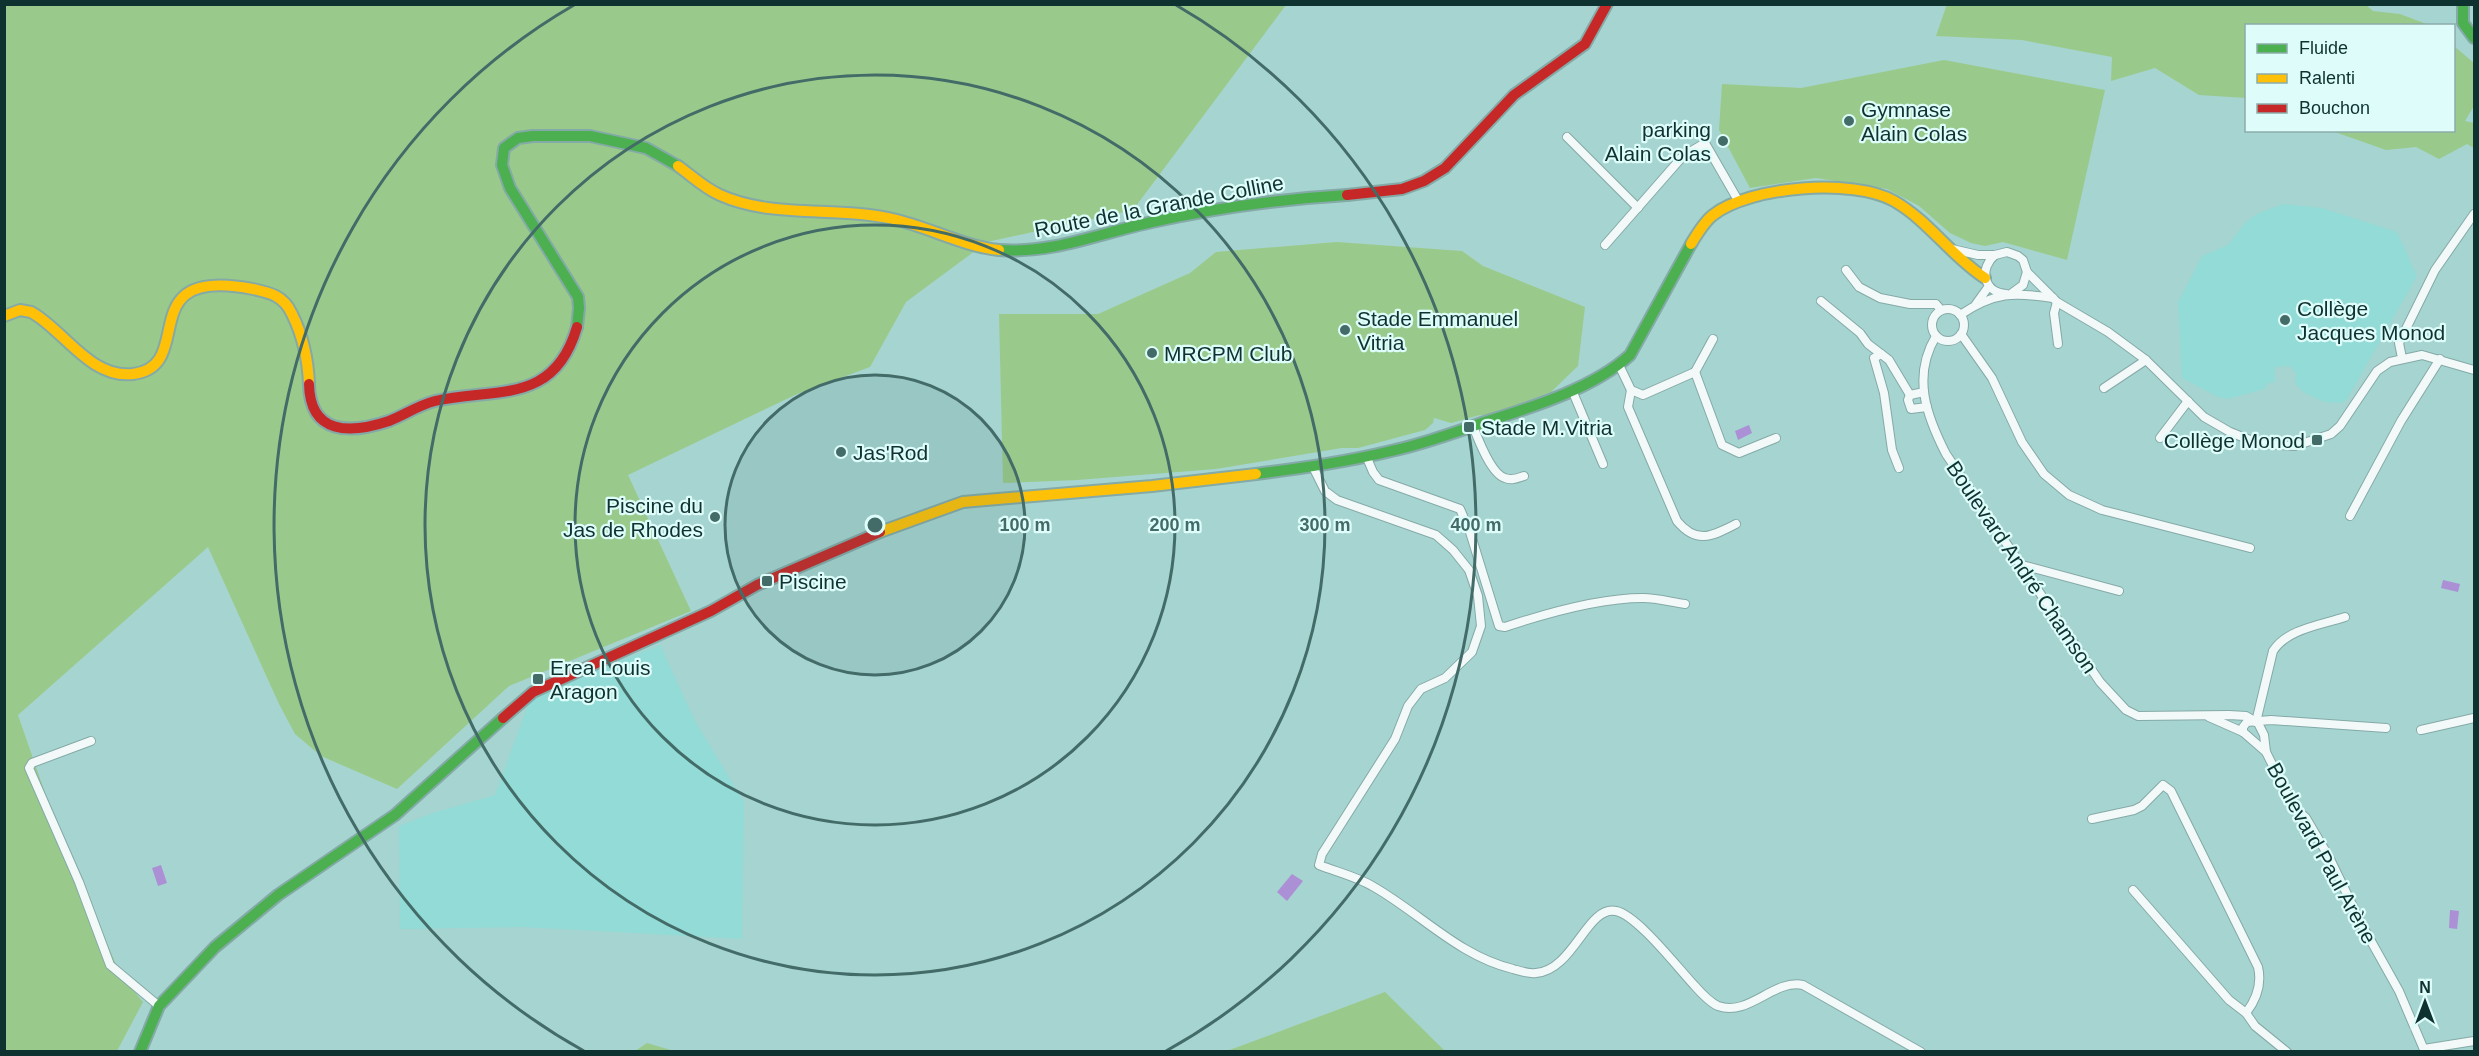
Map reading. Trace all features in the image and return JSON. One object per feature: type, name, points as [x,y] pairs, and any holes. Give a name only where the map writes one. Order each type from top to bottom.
[{"type":"street","name":"Route de la Grande Colline","points":[[4,316],[17,310],[27,310],[83,355],[110,369],[129,375],[149,370],[159,363],[166,346],[170,315],[180,298],[196,287],[213,284],[281,296],[290,307],[307,357],[310,404],[314,414],[321,422],[333,427],[370,426],[385,423],[417,407],[439,400],[520,390],[542,378],[566,352],[579,317],[578,296],[565,273],[541,241],[503,176],[499,156],[503,147],[511,141],[538,136],[585,136],[636,144],[660,153],[710,192],[724,199],[770,208],[863,214],[896,219],[981,248],[1012,251],[1047,249],[1144,224],[1223,209],[1383,192],[1426,181],[1456,158],[1508,102],[1536,79],[1581,48],[1595,30],[1607,4]]},
{"type":"street","points":[[2459,7],[2462,23],[2467,32],[2475,38]]},
{"type":"street","points":[[1567,137],[1638,208]]},
{"type":"street","points":[[1605,245],[1683,156],[1705,143],[1739,202]]},
{"type":"street","points":[[140,1052],[159,1006],[215,947],[278,895],[395,815],[532,692],[703,615],[721,603],[767,581],[940,508],[963,502],[1152,486],[1313,467],[1367,458],[1520,411],[1572,390],[1619,365],[1630,355],[1643,335],[1698,232],[1712,216],[1739,202],[1770,194],[1820,186],[1871,192],[1894,201],[2001,293],[2055,300]]},
{"type":"street","points":[[2402,358],[2399,343],[2435,270],[2475,214]]},
{"type":"street","points":[[1949,248],[1978,255],[2007,252],[2018,256],[2023,260],[2027,272],[2055,300],[2108,332],[2146,360],[2204,417],[2246,439],[2273,446],[2295,446],[2331,434],[2340,426],[2378,371],[2390,362],[2422,356],[2475,370]]},
{"type":"street","points":[[1975,305],[1987,282],[1986,265],[1995,255]]},
{"type":"street","points":[[1846,270],[1859,287],[1880,298],[1910,304],[1936,304],[1941,310]]},
{"type":"street","points":[[1960,315],[1975,305],[2010,293],[2023,285],[2027,272]]},
{"type":"street","points":[[2055,300],[2054,313],[2058,344]]},
{"type":"street","points":[[1821,301],[1889,360],[1910,395],[1908,400],[1911,410],[1927,408]]},
{"type":"street","points":[[1952,309],[1960,315],[1964,324],[1961,334],[1949,341],[1936,336],[1932,322],[1941,310],[1952,309]]},
{"type":"street","points":[[1961,334],[1992,378],[2022,442],[2044,474],[2068,495],[2102,510],[2250,548]]},
{"type":"street","name":"Boulevard André Chamson","points":[[1936,336],[1927,350],[1924,363],[1924,392],[1935,432],[1946,454],[2100,682],[2126,710],[2139,716],[2246,716],[2258,725],[2271,720],[2386,728]]},
{"type":"street","points":[[1631,390],[1643,395],[1695,372],[1713,339]]},
{"type":"street","points":[[1881,354],[1874,358],[1884,393],[1892,450],[1899,468]]},
{"type":"street","points":[[2350,516],[2401,421],[2439,359]]},
{"type":"street","points":[[2104,388],[2146,360]]},
{"type":"street","points":[[1619,365],[1631,390],[1628,407],[1677,521],[1684,530],[1701,537],[1715,534],[1736,524]]},
{"type":"street","points":[[1695,372],[1722,445],[1739,453],[1776,438]]},
{"type":"street","points":[[1572,390],[1603,464]]},
{"type":"street","points":[[1910,395],[1924,392]]},
{"type":"street","points":[[2160,438],[2188,401]]},
{"type":"street","points":[[1473,426],[1481,446],[1497,473],[1503,478],[1512,480],[1524,476]]},
{"type":"street","points":[[1367,458],[1372,472],[1379,480],[1460,509],[1470,532],[1499,626],[1505,627],[1542,615],[1615,599],[1646,598],[1685,604]]},
{"type":"street","points":[[1313,467],[1325,491],[1337,500],[1436,535],[1453,550],[1468,570],[1478,596],[1481,627],[1472,652],[1445,678],[1421,689],[1408,706],[1395,739],[1322,854],[1319,865],[1373,886],[1478,958],[1533,974],[1548,972],[1566,957],[1596,915],[1608,910],[1619,911],[1634,920],[1702,994],[1720,1007],[1740,1007],[1786,985],[1803,985],[1921,1052]]},
{"type":"street","points":[[2022,565],[2119,591]]},
{"type":"street","points":[[2258,725],[2250,721],[2245,724],[2243,732],[2251,738],[2258,735],[2258,725],[2274,651],[2279,642],[2295,633],[2345,617]]},
{"type":"street","name":"Boulevard André Chamson","points":[[2209,717],[2243,732]]},
{"type":"street","points":[[2421,730],[2475,718]]},
{"type":"street","name":"Boulevard Paul Arène","points":[[2258,725],[2266,752],[2294,807],[2306,818],[2329,857],[2398,991],[2424,1050]]},
{"type":"street","name":"Boulevard Paul Arène","points":[[2251,738],[2266,752]]},
{"type":"street","points":[[91,741],[32,763],[29,768],[79,882],[110,965],[159,1006]]},
{"type":"street","points":[[2092,819],[2134,810],[2142,806],[2163,785],[2171,791],[2258,967],[2259,984],[2254,1003],[2246,1014]]},
{"type":"street","points":[[2133,890],[2229,1000],[2246,1014],[2255,1026],[2287,1052]]},
{"type":"street","points":[[2424,1050],[2475,1041]]},
{"type":"shaded area","name":"Collège Jacques Monod","points":[[2283,204],[2322,208],[2397,232],[2417,276],[2347,399],[2341,403],[2324,402],[2303,392],[2295,383],[2296,374],[2290,366],[2275,367],[2275,382],[2268,383],[2264,389],[2228,399],[2218,397],[2182,378],[2178,302],[2202,256],[2228,245],[2246,222],[2257,214]]},
{"type":"shaded area","points":[[1749,425],[1752,433],[1738,440],[1735,431]]},
{"type":"shaded area","points":[[2443,580],[2460,584],[2458,592],[2441,588]]},
{"type":"shaded area","points":[[660,645],[695,721],[744,802],[742,939],[523,927],[400,929],[399,826],[433,813],[495,795],[531,697]]},
{"type":"shaded area","points":[[161,865],[167,883],[158,886],[152,868]]},
{"type":"shaded area","points":[[1292,874],[1303,881],[1287,901],[1277,892]]},
{"type":"shaded area","points":[[2450,910],[2459,911],[2457,929],[2449,928]]},
{"type":"green space","points":[[1947,4],[2365,4],[2373,11],[2400,14],[2426,24],[2245,24],[2245,98],[2199,95],[2155,68],[2111,81],[2112,57],[2022,40],[1936,36]]},
{"type":"green space","points":[[5,5],[1286,5],[1133,210],[987,242],[906,302],[870,367],[795,395],[628,475],[691,611],[509,686],[397,789],[321,756],[295,734],[279,704],[208,547],[18,715],[53,816],[120,974],[143,1002],[117,1051],[5,1052]]},
{"type":"green space","points":[[2455,47],[2474,63],[2474,106],[2465,121],[2474,123],[2474,148],[2467,144],[2439,159],[2416,147],[2386,150],[2335,132],[2455,132]]},
{"type":"green space","points":[[1944,60],[2105,90],[2067,260],[2003,242],[1985,246],[1971,243],[1950,233],[1919,206],[1887,189],[1816,178],[1750,188],[1719,130],[1722,84],[1801,88]]},
{"type":"green space","points":[[1337,242],[1462,251],[1483,266],[1585,307],[1578,366],[1551,392],[1488,416],[1480,415],[1451,423],[1434,418],[1433,423],[1425,430],[1358,448],[1342,448],[1216,469],[1077,480],[1003,483],[999,314],[1098,314],[1190,273],[1216,252]]},
{"type":"green space","points":[[1385,992],[1445,1051],[1227,1051]]},
{"type":"green space","points":[[647,1043],[674,1051],[635,1051]]},
{"type":"traffic: fast","points":[[2463,4],[2463,23],[2474,38]]},
{"type":"traffic: fast","points":[[577,327],[578,297],[510,188],[502,165],[504,148],[518,138],[590,136],[646,148],[678,166]]},
{"type":"traffic: fast","points":[[999,250],[1057,246],[1152,222],[1224,208],[1347,195]]},
{"type":"traffic: fast","points":[[1256,474],[1341,462],[1416,445],[1527,408],[1583,386],[1600,377],[1630,355],[1691,244]]},
{"type":"traffic: fast","points":[[140,1052],[159,1006],[215,947],[278,895],[395,815],[503,718]]},
{"type":"traffic: slow","points":[[678,166],[714,192],[740,202],[783,210],[872,215],[920,227],[972,245],[999,250]]},
{"type":"traffic: slow","points":[[1691,244],[1713,215],[1751,197],[1802,188],[1854,189],[1876,194],[1907,209],[1985,278]]},
{"type":"traffic: slow","points":[[4,316],[20,310],[31,312],[103,369],[133,374],[152,367],[162,354],[178,303],[191,291],[215,285],[253,289],[276,296],[289,308],[302,339],[309,384]]},
{"type":"traffic: slow","points":[[880,532],[963,502],[1152,486],[1256,474]]},
{"type":"traffic: jam","points":[[1347,195],[1402,189],[1424,181],[1445,168],[1514,95],[1585,44],[1607,4]]},
{"type":"traffic: jam","points":[[309,384],[311,401],[316,413],[324,422],[335,426],[360,428],[389,421],[435,401],[500,392],[538,381],[554,370],[567,352],[577,327]]},
{"type":"traffic: jam","points":[[503,718],[533,692],[711,611],[757,585],[880,532]]},
{"type":"place","name":"Gymnase Alain Colas","points":[[1849,121]]},
{"type":"place","name":"parking Alain Colas","points":[[1723,141]]},
{"type":"place","name":"Collège Jacques Monod","points":[[2285,320]]},
{"type":"place","name":"Stade Emmanuel Vitria","points":[[1345,330]]},
{"type":"place","name":"MRCPM Club","points":[[1152,353]]},
{"type":"place","name":"Stade M.Vitria","points":[[1469,427]]},
{"type":"place","name":"Collège Monod","points":[[2317,440]]},
{"type":"place","name":"Jas'Rod","points":[[841,452]]},
{"type":"place","name":"Piscine du Jas de Rhodes","points":[[715,517]]},
{"type":"place","name":"Piscine","points":[[767,581]]},
{"type":"place","name":"Erea Louis Aragon","points":[[538,679]]}]
